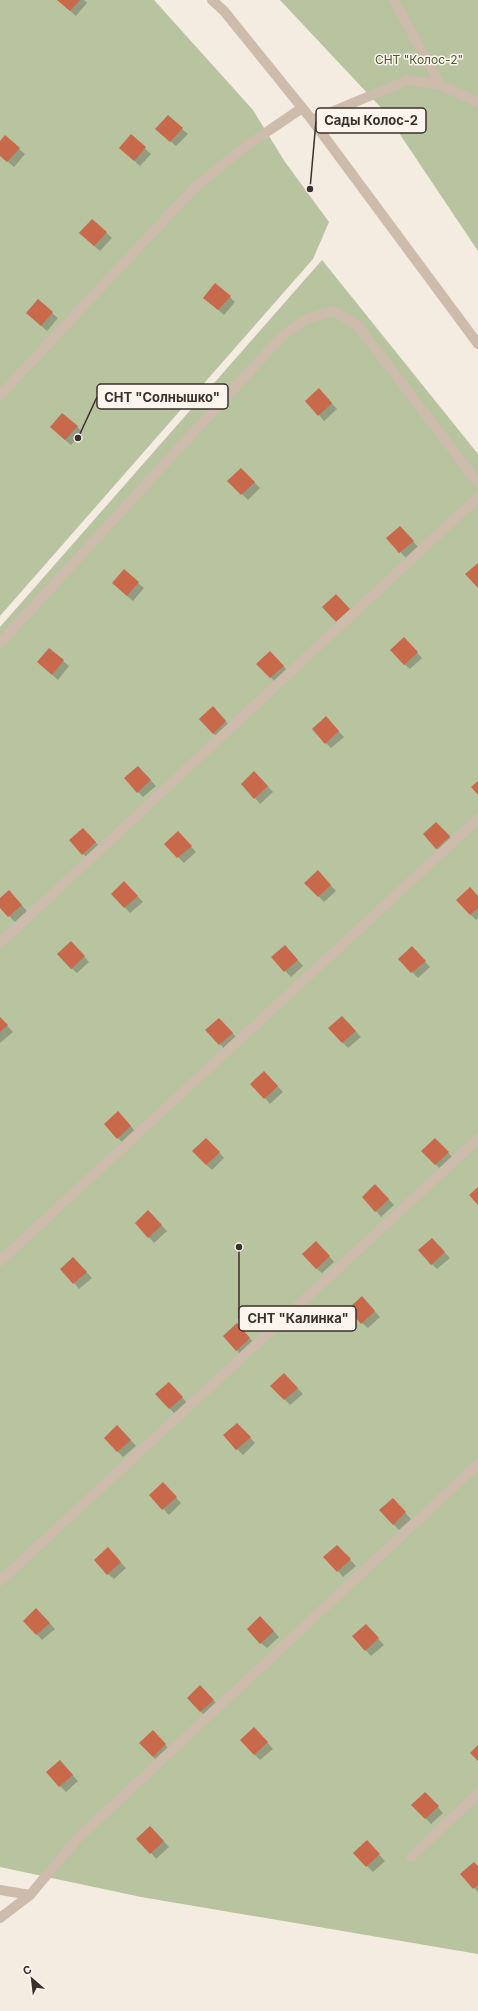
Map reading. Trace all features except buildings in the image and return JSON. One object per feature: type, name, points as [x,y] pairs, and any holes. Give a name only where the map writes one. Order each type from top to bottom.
[{"type":"street","points":[[212,0],[224,11],[312,120],[478,344]]},
{"type":"street","points":[[394,0],[440,85]]},
{"type":"street","points":[[312,120],[408,80],[440,85],[478,102]]},
{"type":"street","points":[[0,395],[195,187],[242,149],[302,108]]},
{"type":"street","points":[[0,643],[283,335],[306,319],[333,311],[358,326],[478,483]]},
{"type":"street","points":[[0,943],[478,497]]},
{"type":"street","points":[[0,1261],[478,819]]},
{"type":"street","points":[[0,1581],[478,1139]]},
{"type":"street","points":[[0,1918],[30,1895],[77,1839],[478,1464]]},
{"type":"street","points":[[411,1857],[478,1792]]},
{"type":"street","points":[[0,1890],[30,1895]]},
{"type":"green space","points":[[0,0],[154,0],[253,110],[285,162],[329,222],[313,259],[0,616]]},
{"type":"green space","name":"СНТ \"Колос-2\"","points":[[280,0],[478,0],[478,251],[385,112]]},
{"type":"green space","points":[[322,260],[478,454],[478,1954],[141,1897],[0,1867],[0,627]]},
{"type":"place","name":"Сады Колос-2","points":[[310,189]]},
{"type":"place","name":"СНТ \"Солнышко\"","points":[[78,438]]},
{"type":"place","name":"СНТ \"Калинка\"","points":[[239,1247]]}]
